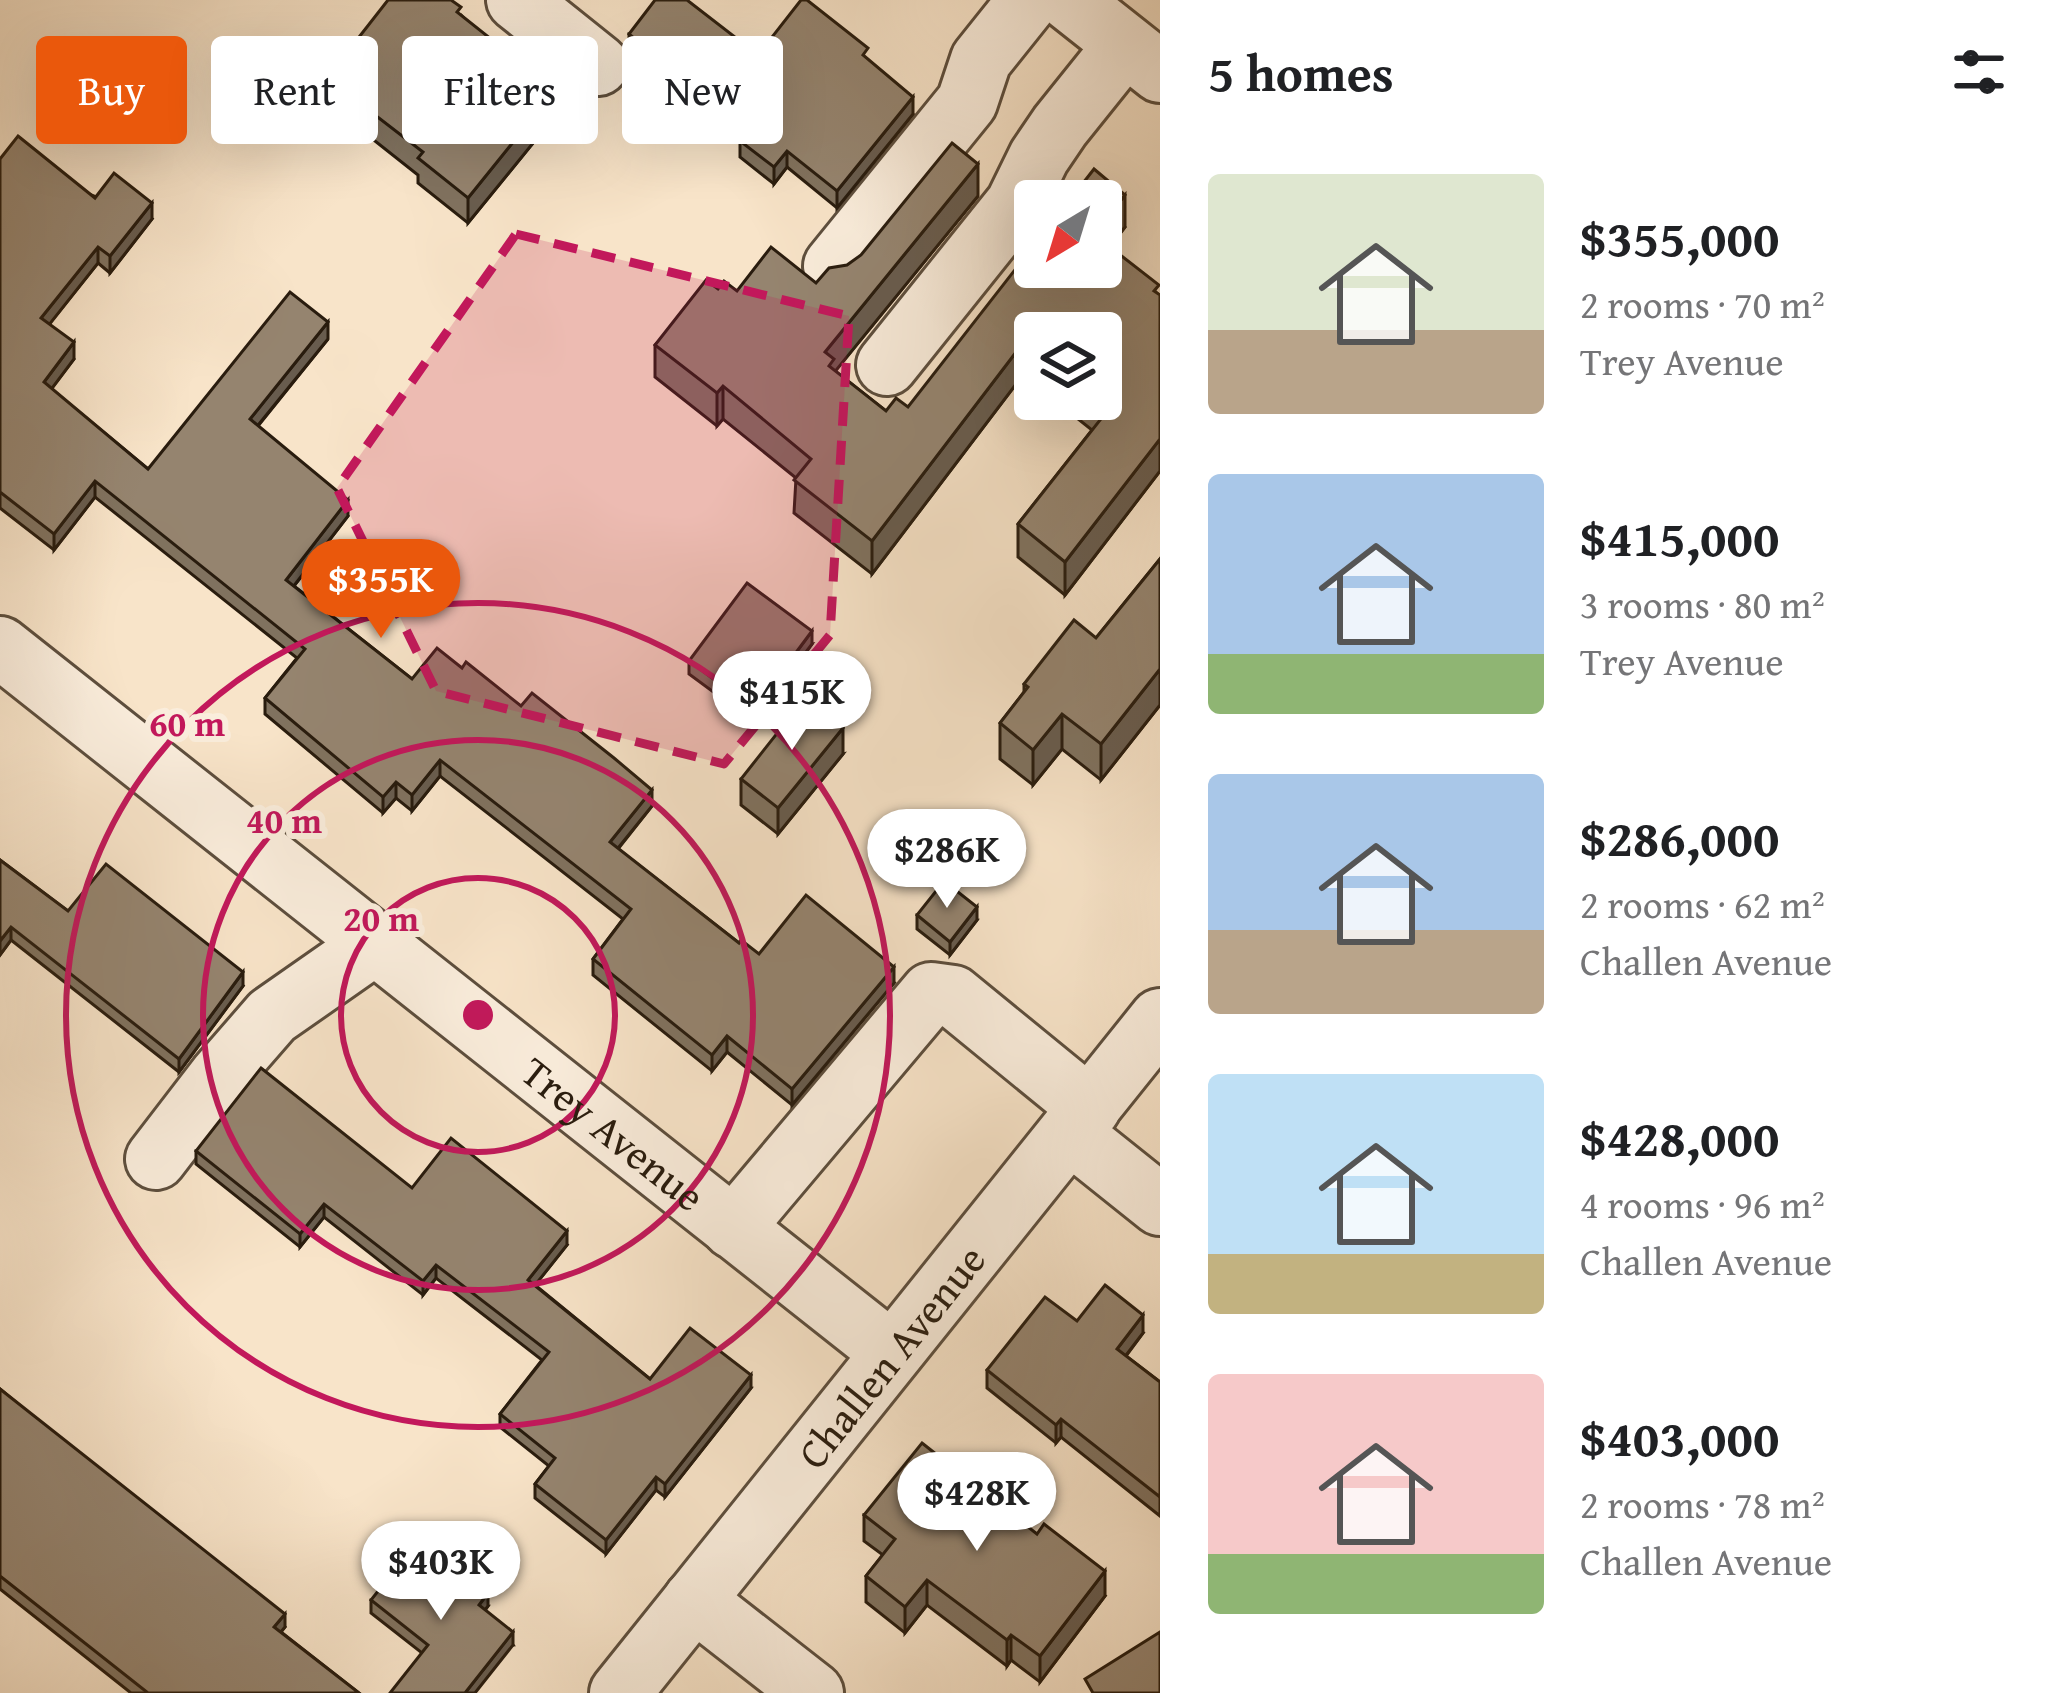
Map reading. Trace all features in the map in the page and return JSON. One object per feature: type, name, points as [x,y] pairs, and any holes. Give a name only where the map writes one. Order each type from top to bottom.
[{"type":"street","points":[[834,266],[967,102],[981,60],[1029,0]]},
{"type":"street","points":[[886,364],[1016,204],[1060,126],[1150,61],[1069,0]]},
{"type":"street","points":[[525,3],[564,36]]},
{"type":"street","name":"Trey Avenue","points":[[0,647],[891,1352]]},
{"type":"street","points":[[156,1160],[272,1016],[375,944]]},
{"type":"street","points":[[734,1228],[931,992],[953,996],[1160,1205]]},
{"type":"street","name":"Challen Avenue","points":[[620,1693],[1160,1019]]},
{"type":"street","points":[[694,1600],[813,1693]]},
{"type":"highlighted area","points":[[516,234],[849,316],[830,635],[724,764],[436,691],[337,488]]},
{"type":"building","points":[[388,0],[451,0],[461,7],[457,12],[487,36],[402,36],[402,136],[378,117],[378,36],[360,36]]},
{"type":"building","points":[[655,0],[687,0],[733,36],[631,36]]},
{"type":"building","points":[[801,0],[807,0],[868,48],[863,55],[913,97],[837,191],[787,151],[774,167],[744,144],[783,144],[783,36],[773,36]]},
{"type":"building","points":[[18,136],[95,198],[114,173],[152,203],[110,256],[98,247],[41,318],[74,342],[44,382],[148,469],[290,292],[328,322],[250,419],[348,500],[286,580],[412,679],[437,648],[462,668],[466,662],[521,706],[532,693],[614,758],[652,790],[610,842],[739,943],[759,954],[806,895],[894,967],[792,1089],[727,1036],[712,1055],[593,959],[631,909],[440,760],[412,795],[396,782],[383,797],[265,698],[305,649],[95,481],[54,534],[0,492],[0,159]]},
{"type":"building","points":[[952,143],[978,164],[825,352],[834,359],[829,366],[886,411],[896,398],[908,407],[1014,271],[1014,288],[1122,288],[1122,256],[1159,285],[1154,291],[1160,295],[1160,439],[1065,562],[1018,524],[1100,420],[1122,420],[1122,312],[1014,312],[1014,355],[872,541],[794,480],[811,459],[723,386],[717,393],[655,345],[706,280],[718,289],[724,281],[737,291],[771,247],[816,283],[829,268],[847,265],[861,255]]},
{"type":"building","points":[[413,144],[512,144],[468,198],[418,158],[423,152]]},
{"type":"building","points":[[1094,169],[1107,180],[1085,180]]},
{"type":"building","points":[[1160,559],[1160,669],[1101,744],[1062,714],[1033,750],[1000,723],[1028,687],[1024,684],[1074,620],[1096,638]]},
{"type":"building","points":[[747,583],[812,631],[754,709],[689,661]]},
{"type":"building","points":[[805,698],[843,728],[778,808],[741,779]]},
{"type":"building","points":[[0,860],[68,911],[106,864],[243,972],[179,1059],[11,927],[0,941]]},
{"type":"building","points":[[944,881],[977,907],[950,942],[917,915]]},
{"type":"building","points":[[261,1068],[412,1188],[451,1138],[567,1231],[528,1280],[650,1379],[690,1328],[751,1375],[665,1484],[656,1477],[606,1540],[535,1484],[555,1458],[500,1414],[549,1352],[436,1265],[423,1281],[324,1204],[300,1234],[196,1151]]},
{"type":"building","points":[[1105,1285],[1143,1315],[1117,1349],[1160,1382],[1160,1497],[1061,1419],[1056,1425],[987,1370],[1045,1297],[1077,1321]]},
{"type":"building","points":[[0,1389],[285,1614],[274,1627],[359,1693],[148,1693],[0,1576]]},
{"type":"building","points":[[922,1443],[1037,1534],[1044,1524],[1105,1571],[1040,1656],[1011,1635],[1007,1640],[927,1580],[905,1607],[866,1576],[895,1539],[864,1515]]},
{"type":"building","points":[[419,1539],[488,1593],[479,1605],[513,1632],[465,1693],[390,1693],[428,1645],[371,1600]]},
{"type":"building","points":[[1160,1632],[1160,1693],[1093,1693],[1085,1679]]}]
